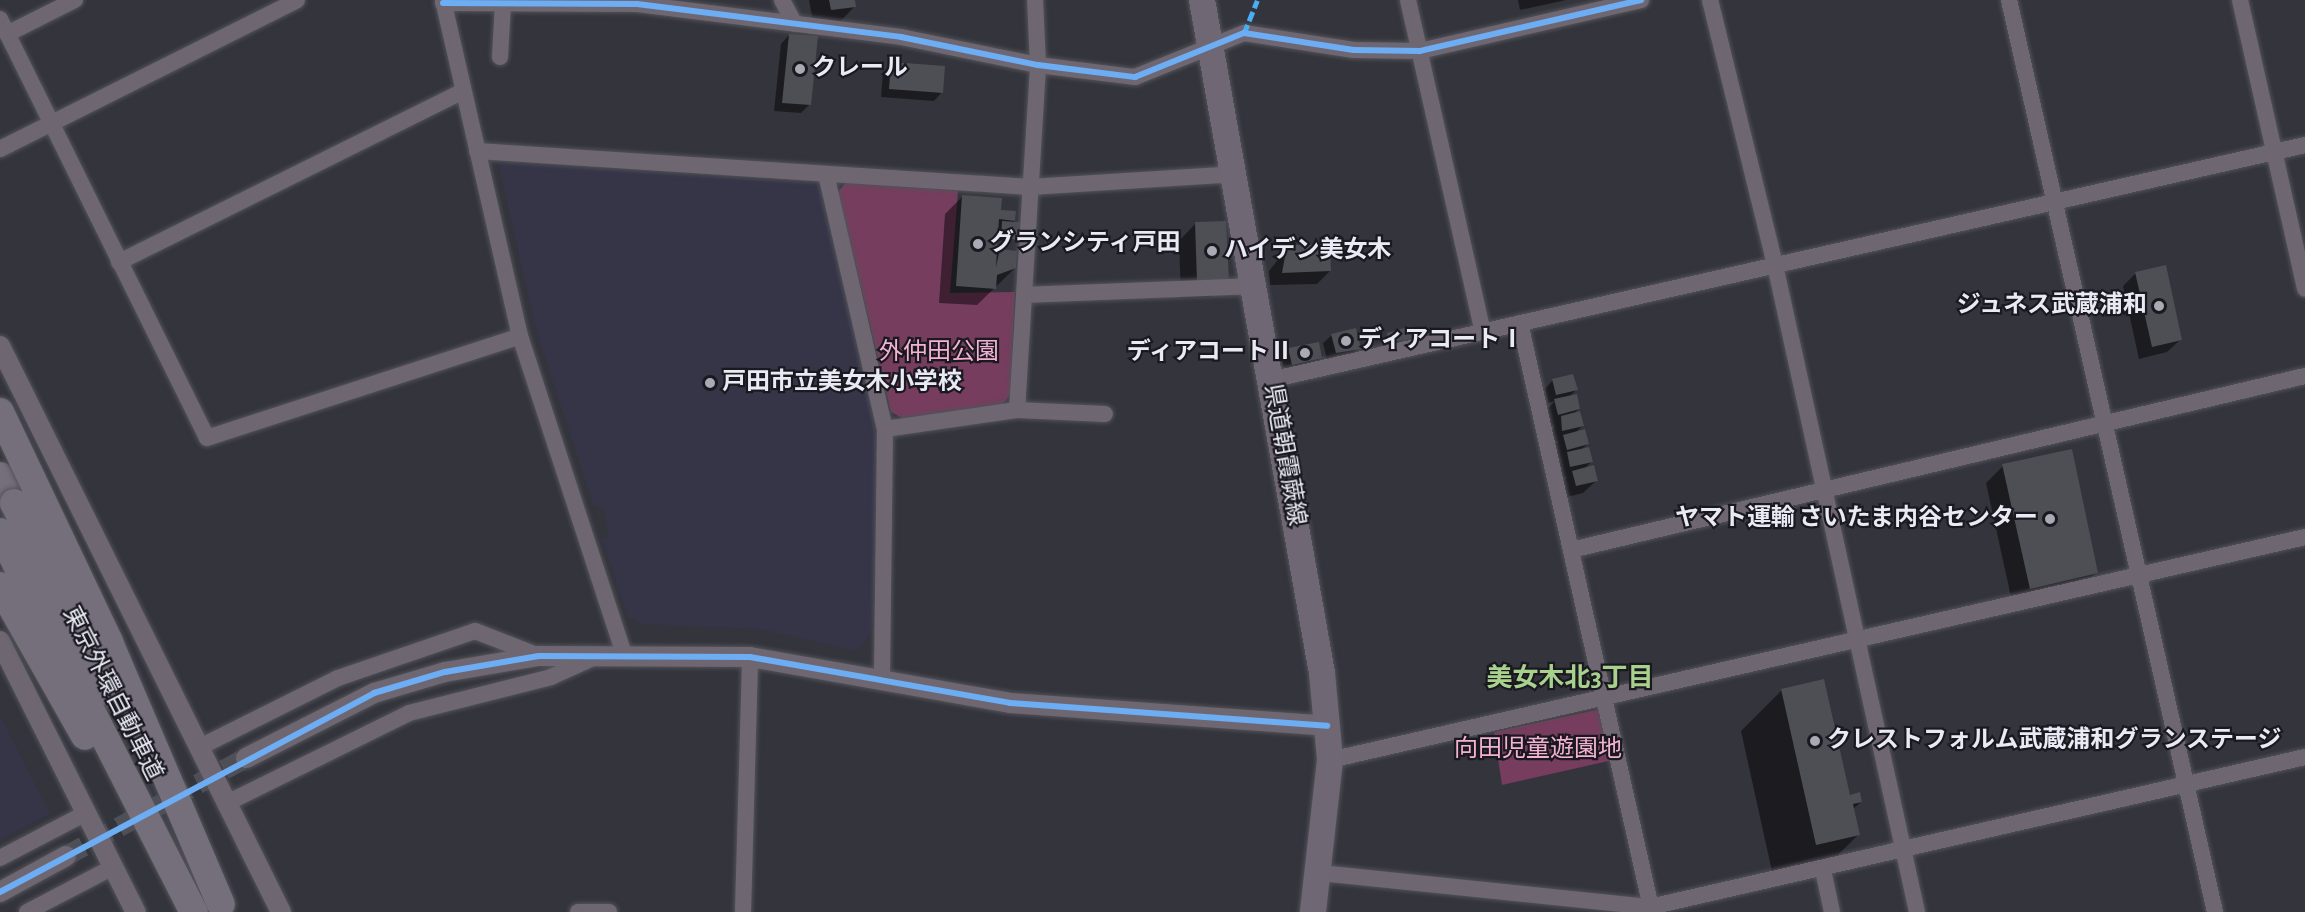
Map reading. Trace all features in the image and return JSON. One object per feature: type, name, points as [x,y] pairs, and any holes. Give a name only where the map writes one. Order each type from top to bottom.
[{"type":"highway","points":[[0,412],[109,642],[223,908]]},
{"type":"highway","name":"東京外環自動車道","points":[[0,476],[223,908]]},
{"type":"highway","name":"東京外環自動車道","points":[[0,532],[193,912]]},
{"type":"highway","points":[[0,586],[193,912]]},
{"type":"main road","name":"県道朝霞蕨線","points":[[1202,0],[1255,286],[1327,726],[1330,760],[1321,873],[1313,912]]},
{"type":"street","points":[[75,0],[4,27],[49,124],[207,438],[520,336]]},
{"type":"street","points":[[0,148],[297,0]]},
{"type":"street","points":[[782,0],[795,24]]},
{"type":"street","points":[[1017,410],[1038,65],[1035,0]]},
{"type":"street","points":[[1408,0],[1483,332]]},
{"type":"street","points":[[624,654],[520,336],[443,1],[637,4],[901,36],[1038,65],[1135,77],[1210,43],[1244,33],[1354,50],[1420,51],[1641,0]]},
{"type":"street","points":[[1710,0],[1775,266],[1822,491],[1917,912]]},
{"type":"street","points":[[2009,0],[2216,912]]},
{"type":"street","points":[[2240,0],[2305,289]]},
{"type":"street","points":[[500,57],[503,3]]},
{"type":"street","points":[[119,262],[464,91]]},
{"type":"street","points":[[1270,380],[2305,145]]},
{"type":"street","points":[[477,152],[1030,187],[1234,174]]},
{"type":"street","points":[[826,174],[885,429],[882,680]]},
{"type":"street","points":[[1024,295],[1255,286]]},
{"type":"street","points":[[1520,323],[1651,909]]},
{"type":"street","points":[[0,346],[281,912]]},
{"type":"street","points":[[1571,550],[2305,376]]},
{"type":"street","points":[[885,429],[1017,410],[1105,414]]},
{"type":"street","points":[[1330,760],[1604,695],[2305,537]]},
{"type":"street","points":[[200,747],[338,678],[476,631],[539,656]]},
{"type":"street","points":[[0,641],[136,912]]},
{"type":"street","points":[[246,758],[374,693],[445,672],[539,656],[624,654],[750,657],[1010,703],[1327,726]]},
{"type":"street","points":[[227,802],[409,713],[551,676],[599,655]]},
{"type":"street","points":[[743,912],[750,657]]},
{"type":"street","points":[[1321,873],[1651,909],[1903,853],[2305,757]]},
{"type":"street","points":[[0,858],[86,813]]},
{"type":"street","points":[[0,892],[66,856]]},
{"type":"street","points":[[27,912],[113,867]]},
{"type":"street","points":[[1823,870],[1832,912]]},
{"type":"street","points":[[578,912],[609,912]]},
{"type":"shaded area","name":"戸田市立美女木小学校","points":[[498,162],[813,183],[822,190],[879,433],[874,607],[870,635],[857,651],[761,629],[643,624],[628,617],[602,538],[609,537],[603,506],[594,506],[537,333]]},
{"type":"shaded area","points":[[0,715],[50,814],[0,840]]},
{"type":"green space","name":"外仲田公園","points":[[846,182],[958,191],[950,293],[1015,292],[1010,395],[1003,404],[902,418],[891,412],[838,192]]},
{"type":"green space","name":"向田児童遊園地","points":[[1601,709],[1613,760],[1502,785],[1494,732]]},
{"type":"building","points":[[829,0],[855,0],[856,7],[831,10]]},
{"type":"building","name":"クレール","points":[[789,34],[818,36],[811,105],[782,103]]},
{"type":"building","points":[[891,62],[945,66],[943,93],[889,89]]},
{"type":"building","name":"グランシティ戸田","points":[[962,195],[1002,198],[1001,210],[1016,211],[1015,221],[999,219],[996,267],[1000,249],[1017,251],[1016,268],[997,275],[996,289],[956,286]]},
{"type":"building","points":[[1002,221],[1020,222],[1018,240],[1001,238]]},
{"type":"building","name":"ハイデン美女木","points":[[1226,221],[1229,281],[1197,282],[1195,222]]},
{"type":"building","points":[[1330,244],[1331,271],[1282,273],[1287,245]]},
{"type":"building","name":"ジュネス武蔵浦和","points":[[2166,265],[2182,340],[2152,347],[2135,272]]},
{"type":"building","points":[[1411,326],[1412,338],[1388,343],[1387,333]]},
{"type":"building","name":"ディアコートⅠ","points":[[1356,328],[1361,349],[1336,353],[1331,334]]},
{"type":"building","name":"ディアコートⅡ","points":[[1319,342],[1322,358],[1292,365],[1288,348]]},
{"type":"building","points":[[1573,374],[1578,390],[1556,395],[1552,379]]},
{"type":"building","points":[[1577,394],[1580,409],[1558,415],[1554,399]]},
{"type":"building","points":[[1580,411],[1584,426],[1562,431],[1561,416]]},
{"type":"building","points":[[1585,429],[1589,444],[1567,450],[1563,435]]},
{"type":"building","points":[[1589,447],[1593,462],[1570,467],[1567,452]]},
{"type":"building","name":"ヤマト運輸 さいたま内谷センター","points":[[2072,449],[2098,573],[2030,589],[2002,464]]},
{"type":"building","points":[[1594,465],[1598,481],[1576,486],[1572,471]]},
{"type":"building","name":"クレストフォルム武蔵浦和グランステージ","points":[[1824,679],[1850,795],[1860,792],[1862,802],[1853,804],[1860,835],[1816,845],[1781,689]]},
{"type":"tunnel","points":[[66,856],[246,758]]},
{"type":"marked path","points":[[1244,33],[1257,0]]},
{"type":"cycle path","points":[[443,3],[637,4],[901,37],[1038,65],[1135,77],[1244,33],[1354,50],[1420,51],[1641,0]]},
{"type":"cycle path","points":[[0,892],[374,693],[445,672],[539,656],[750,657],[1010,703],[1327,726]]},
{"type":"place","name":"クレール","points":[[800,69]]},
{"type":"place","name":"グランシティ戸田","points":[[978,244]]},
{"type":"place","name":"ハイデン美女木","points":[[1212,251]]},
{"type":"place","name":"ジュネス武蔵浦和","points":[[2159,306]]},
{"type":"place","name":"ディアコートⅠ","points":[[1346,341]]},
{"type":"place","name":"ディアコートⅡ","points":[[1305,353]]},
{"type":"place","name":"戸田市立美女木小学校","points":[[710,383]]},
{"type":"place","name":"ヤマト運輸 さいたま内谷センター","points":[[2050,519]]},
{"type":"place","name":"クレストフォルム武蔵浦和グランステージ","points":[[1815,741]]},
{"type":"district","name":"美女木北3丁目","points":[[1570,679]]}]
